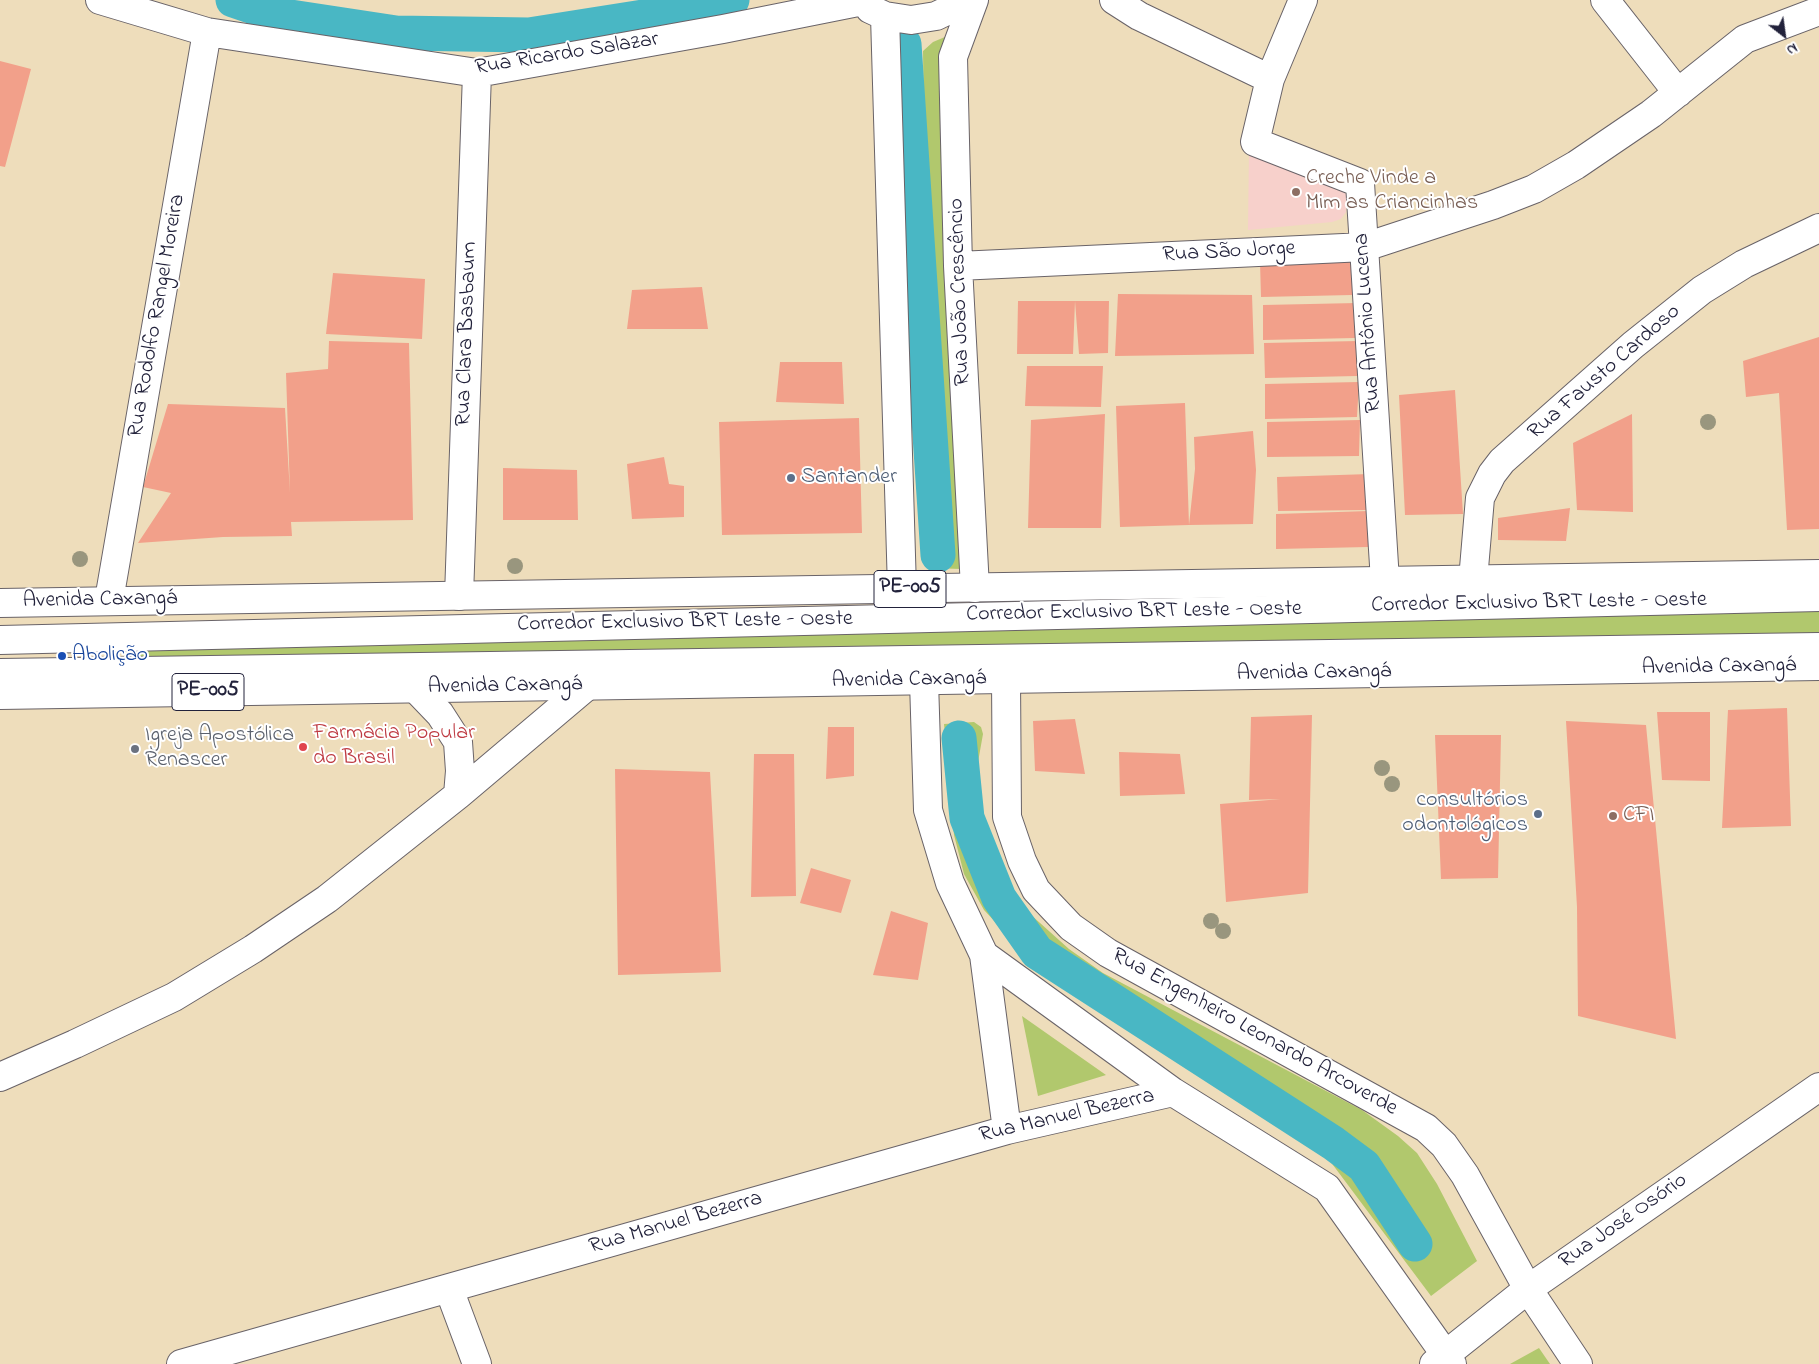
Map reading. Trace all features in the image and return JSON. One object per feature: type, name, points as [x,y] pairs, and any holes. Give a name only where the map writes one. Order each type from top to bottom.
[{"type":"street","name":"Rua Ricardo Salazar","points":[[100,0],[207,32],[477,73],[723,29],[857,1]]},
{"type":"street","points":[[857,1],[885,16],[910,20],[936,16],[965,0]]},
{"type":"street","name":"Rua João Crescêncio","points":[[974,0],[953,57],[958,266],[974,588]]},
{"type":"street","points":[[1114,0],[1139,16],[1270,79],[1303,0]]},
{"type":"street","points":[[1605,0],[1678,93]]},
{"type":"street","name":"Rua São Jorge","points":[[958,266],[1365,247],[1494,205],[1534,189],[1576,165],[1651,114],[1745,39],[1819,11]]},
{"type":"street","points":[[885,16],[902,589]]},
{"type":"street","name":"Rua Rodolfo Rangel Moreira","points":[[109,600],[207,32]]},
{"type":"street","name":"Rua Clara Basbaum","points":[[459,596],[477,73]]},
{"type":"street","name":"Rua Antônio Lucena","points":[[1270,79],[1255,142],[1360,183],[1385,581]]},
{"type":"street","name":"Rua Fausto Cardoso","points":[[1473,580],[1480,498],[1492,474],[1502,461],[1633,344],[1702,290],[1744,264],[1819,228]]},
{"type":"street","name":"Avenida Caxangá","points":[[0,603],[1819,574]]},
{"type":"street","name":"Corredor Exclusivo BRT Leste - Oeste","points":[[0,640],[1819,597]]},
{"type":"street","name":"Corredor Exclusivo BRT Leste - Oeste","points":[[0,673],[1819,647]]},
{"type":"street","name":"Avenida Caxangá","points":[[0,696],[1819,666]]},
{"type":"street","name":"Rua Engenheiro Leonardo Arcoverde","points":[[1006,679],[1007,817],[1022,861],[1036,890],[1071,927],[1108,953],[1426,1128],[1444,1145],[1465,1175],[1528,1289],[1578,1364]]},
{"type":"street","points":[[924,681],[928,810],[950,883],[984,955],[1006,1130]]},
{"type":"street","points":[[0,1077],[174,997],[253,950],[327,899],[458,795],[587,686]]},
{"type":"street","points":[[416,689],[440,714],[458,742],[460,771],[458,795]]},
{"type":"street","points":[[984,955],[1173,1092],[1326,1188],[1444,1361]]},
{"type":"street","name":"Rua José Osório","points":[[1444,1361],[1528,1289],[1819,1087]]},
{"type":"street","name":"Rua Manuel Bezerra","points":[[181,1364],[1006,1130],[1173,1092]]},
{"type":"street","points":[[449,1289],[477,1364]]},
{"type":"shaded area","name":"Creche Vinde a Mim as Criancinhas","points":[[1249,151],[1340,189],[1346,194],[1346,212],[1341,219],[1332,222],[1248,230]]},
{"type":"green space","points":[[952,34],[961,569],[930,568],[923,51],[933,42]]},
{"type":"green space","points":[[1819,608],[1819,639],[124,669],[124,644]]},
{"type":"green space","points":[[974,722],[981,727],[983,734],[978,762],[978,806],[993,853],[1007,882],[1030,914],[1069,949],[1103,973],[1362,1110],[1398,1136],[1417,1153],[1437,1184],[1477,1261],[1431,1296],[1330,1161],[1313,1146],[1028,957],[984,910],[964,874],[954,835],[944,724]]},
{"type":"green space","points":[[1022,1016],[1106,1075],[1038,1096]]},
{"type":"green space","points":[[1539,1348],[1550,1364],[1510,1364]]},
{"type":"building","points":[[0,61],[31,69],[5,167],[0,166]]},
{"type":"building","points":[[1354,260],[1352,295],[1261,297],[1260,262]]},
{"type":"building","points":[[333,273],[425,279],[422,339],[326,334]]},
{"type":"building","points":[[702,287],[708,329],[627,329],[632,290]]},
{"type":"building","points":[[1118,294],[1252,295],[1254,354],[1115,356]]},
{"type":"building","points":[[1018,301],[1075,301],[1073,354],[1017,354]]},
{"type":"building","points":[[1075,301],[1109,301],[1108,353],[1079,354]]},
{"type":"building","points":[[1357,303],[1355,338],[1263,340],[1263,305]]},
{"type":"building","points":[[1819,337],[1819,529],[1787,530],[1779,393],[1746,397],[1743,361]]},
{"type":"building","points":[[329,341],[409,343],[413,520],[291,522],[292,536],[223,537],[138,543],[171,493],[143,487],[168,404],[285,408],[290,493],[286,373],[328,369]]},
{"type":"building","points":[[1358,341],[1357,376],[1265,378],[1264,343]]},
{"type":"building","points":[[780,362],[842,362],[844,404],[776,402]]},
{"type":"building","points":[[1027,366],[1103,366],[1101,407],[1025,406]]},
{"type":"building","points":[[1359,382],[1357,417],[1265,419],[1265,384]]},
{"type":"building","points":[[1455,390],[1463,514],[1405,515],[1399,395]]},
{"type":"building","points":[[1185,403],[1189,525],[1120,527],[1116,406]]},
{"type":"building","points":[[1105,414],[1101,528],[1028,528],[1031,420]]},
{"type":"building","points":[[1632,414],[1633,512],[1577,510],[1573,443]]},
{"type":"building","name":"Santander","points":[[859,418],[862,533],[722,535],[719,422]]},
{"type":"building","points":[[1360,420],[1359,456],[1267,457],[1267,422]]},
{"type":"building","points":[[1253,431],[1256,470],[1253,524],[1189,525],[1195,469],[1194,437]]},
{"type":"building","points":[[664,457],[669,484],[684,486],[684,517],[632,519],[627,464]]},
{"type":"building","points":[[503,468],[577,470],[578,520],[503,520]]},
{"type":"building","points":[[1370,474],[1369,510],[1278,511],[1277,477]]},
{"type":"building","points":[[1570,508],[1566,541],[1498,540],[1498,518]]},
{"type":"building","points":[[1369,511],[1368,547],[1276,549],[1276,514]]},
{"type":"building","points":[[1787,708],[1791,826],[1722,828],[1728,710]]},
{"type":"building","points":[[1657,712],[1710,712],[1710,781],[1662,780]]},
{"type":"building","points":[[1312,715],[1308,893],[1226,902],[1220,804],[1281,799],[1249,800],[1251,717]]},
{"type":"building","points":[[1075,719],[1085,774],[1035,771],[1033,721]]},
{"type":"building","name":"CFI","points":[[1566,721],[1646,725],[1676,1039],[1578,1016],[1577,907]]},
{"type":"building","points":[[828,727],[854,727],[854,776],[826,779]]},
{"type":"building","points":[[1435,735],[1501,735],[1498,878],[1441,879]]},
{"type":"building","points":[[1119,752],[1180,754],[1185,794],[1120,796]]},
{"type":"building","points":[[754,754],[794,754],[796,896],[751,897]]},
{"type":"building","points":[[615,769],[710,772],[721,972],[618,975]]},
{"type":"building","points":[[811,868],[851,880],[841,913],[800,903]]},
{"type":"building","points":[[891,911],[928,923],[918,980],[873,975]]},
{"type":"waterway","points":[[233,0],[277,15],[396,33],[529,35],[707,7],[732,0]]},
{"type":"waterway","points":[[904,44],[938,555]]},
{"type":"waterway","points":[[959,738],[967,818],[999,898],[1037,952],[1333,1143],[1364,1166],[1415,1244]]},
{"type":"place","name":"Creche Vinde a Mim as Criancinhas","points":[[1296,192]]},
{"type":"place","name":"Santander","points":[[791,478]]},
{"type":"place","name":"Abolição","points":[[62,656]]},
{"type":"place","name":"Farmácia Popular do Brasil","points":[[303,747]]},
{"type":"place","name":"Igreja Apostólica Renascer","points":[[135,749]]},
{"type":"place","name":"consultórios odontológicos","points":[[1538,814]]},
{"type":"place","name":"CFI","points":[[1613,816]]}]
